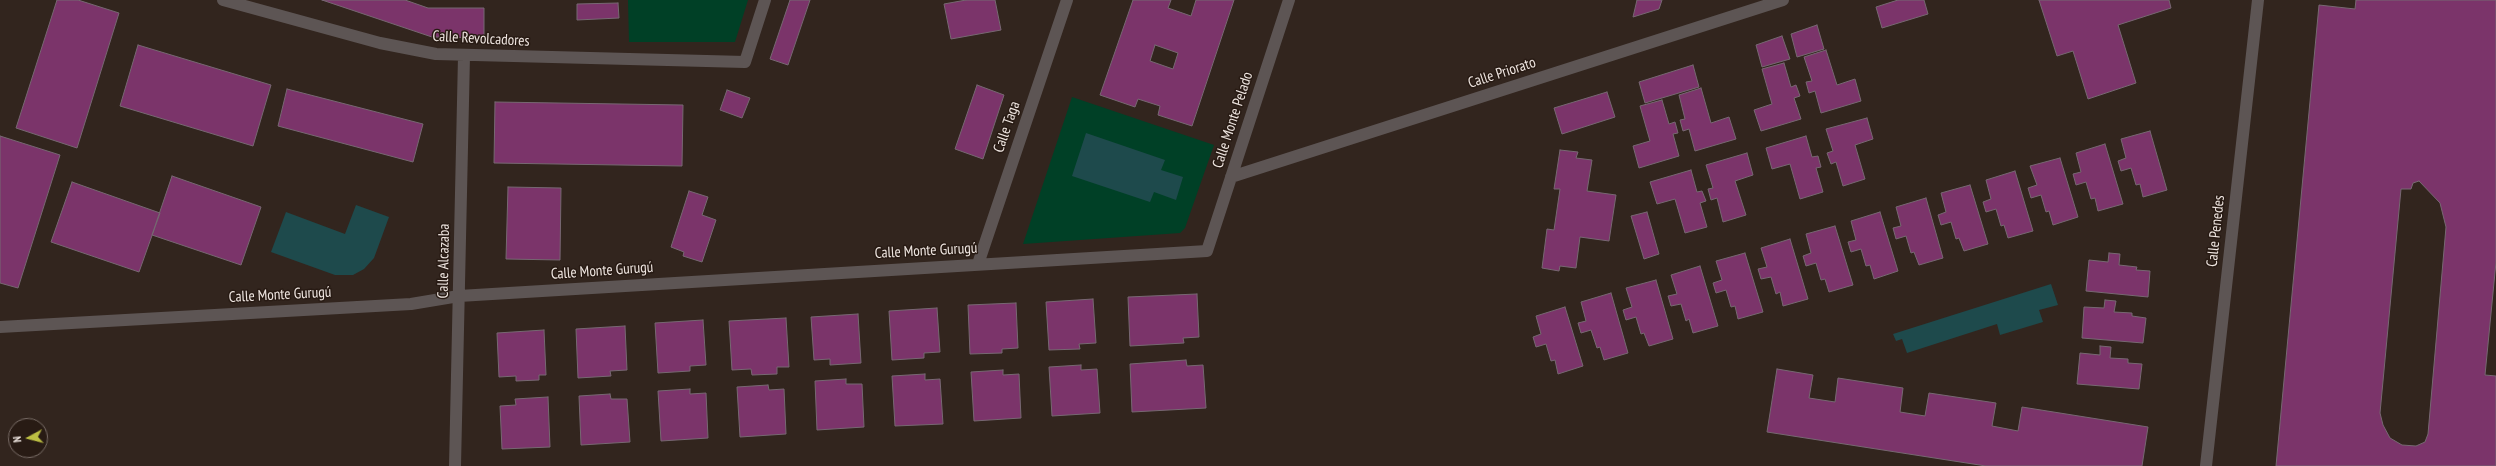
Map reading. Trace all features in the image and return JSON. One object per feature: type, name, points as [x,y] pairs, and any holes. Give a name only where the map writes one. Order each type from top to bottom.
[{"type":"street","name":"Calle Revolcadores","points":[[223,0],[401,48],[464,56],[745,62],[766,0]]},
{"type":"street","name":"Calle Taga","points":[[978,264],[1067,0]]},
{"type":"street","name":"Calle Monte Pelado","points":[[1207,251],[1289,0]]},
{"type":"street","name":"Calle Priorato","points":[[1231,177],[1783,0]]},
{"type":"street","name":"Calle Penedes","points":[[2206,466],[2258,0]]},
{"type":"street","name":"Calle Alcazaba","points":[[455,466],[464,56]]},
{"type":"street","name":"Calle Monte Gurugú","points":[[0,327],[411,304],[459,296],[1207,251]]},
{"type":"green space","points":[[628,0],[748,0],[735,42],[629,42]]},
{"type":"green space","points":[[1072,97],[1214,145],[1185,228],[1180,233],[1023,244]]},
{"type":"water","points":[[1086,133],[1165,160],[1161,170],[1183,177],[1176,200],[1154,192],[1150,202],[1072,176]]},
{"type":"water","points":[[356,205],[389,217],[374,258],[364,269],[353,275],[335,275],[271,252],[286,212],[345,234]]},
{"type":"water","points":[[2051,284],[2058,305],[2039,310],[2043,322],[2000,335],[1997,324],[1907,353],[1902,339],[1896,341],[1893,334]]},
{"type":"building","points":[[57,0],[78,0],[119,13],[77,148],[16,128]]},
{"type":"building","points":[[322,0],[405,0],[428,8],[484,8],[484,38],[432,37]]},
{"type":"building","points":[[790,0],[810,0],[788,65],[770,59]]},
{"type":"building","points":[[966,0],[995,0],[1001,30],[951,39],[944,4]]},
{"type":"building","points":[[1133,0],[1171,0],[1168,8],[1191,16],[1196,0],[1234,0],[1192,126],[1158,115],[1160,106],[1138,99],[1135,107],[1100,95]],"holes":[[[1155,45],[1178,53],[1173,69],[1150,61]]]},
{"type":"building","points":[[1637,0],[1662,0],[1659,9],[1633,17]]},
{"type":"building","points":[[1898,0],[1924,0],[1928,14],[1882,28],[1876,7]]},
{"type":"building","points":[[2039,0],[2169,0],[2171,8],[2118,25],[2136,83],[2088,99],[2073,51],[2057,56]]},
{"type":"building","points":[[2356,0],[2496,0],[2496,262],[2485,375],[2496,376],[2496,466],[2276,466],[2319,5],[2355,9]],"holes":[[[2419,181],[2440,203],[2446,227],[2428,434],[2425,442],[2416,446],[2402,445],[2390,438],[2383,425],[2380,413],[2401,189],[2411,189],[2413,183]]]},
{"type":"building","points":[[618,3],[619,18],[577,20],[577,4]]},
{"type":"building","points":[[1817,25],[1824,49],[1797,57],[1791,34]]},
{"type":"building","points":[[1782,36],[1790,59],[1762,67],[1756,45]]},
{"type":"building","points":[[138,45],[271,85],[253,146],[120,106]]},
{"type":"building","points":[[1826,50],[1837,85],[1855,79],[1861,101],[1821,113],[1815,91],[1809,93],[1806,82],[1812,81],[1804,57]]},
{"type":"building","points":[[1784,63],[1791,87],[1796,85],[1800,96],[1794,98],[1801,119],[1761,131],[1754,110],[1772,104],[1762,69]]},
{"type":"building","points":[[1693,65],[1699,87],[1645,103],[1639,82]]},
{"type":"building","points":[[977,85],[1004,95],[983,159],[955,149]]},
{"type":"building","points":[[1701,88],[1711,123],[1729,117],[1736,139],[1695,151],[1689,129],[1683,131],[1680,120],[1685,119],[1679,95]]},
{"type":"building","points":[[287,89],[423,124],[413,162],[278,126]]},
{"type":"building","points":[[727,90],[750,98],[742,118],[720,110]]},
{"type":"building","points":[[1607,92],[1615,117],[1562,134],[1554,108]]},
{"type":"building","points":[[1662,100],[1669,124],[1675,122],[1678,133],[1673,134],[1679,156],[1639,168],[1633,146],[1650,141],[1640,106]]},
{"type":"building","points":[[495,102],[683,105],[682,166],[494,163]]},
{"type":"building","points":[[1867,118],[1873,139],[1855,145],[1865,179],[1843,186],[1836,162],[1831,164],[1827,153],[1833,151],[1826,129]]},
{"type":"building","points":[[2150,131],[2167,190],[2143,197],[2140,184],[2136,185],[2131,168],[2121,171],[2118,161],[2126,158],[2121,139]]},
{"type":"building","points":[[0,136],[60,155],[18,288],[0,283]]},
{"type":"building","points":[[1806,136],[1812,157],[1818,156],[1821,167],[1816,168],[1823,192],[1800,199],[1790,164],[1772,169],[1766,148]]},
{"type":"building","points":[[2105,144],[2123,204],[2098,211],[2095,198],[2091,199],[2086,182],[2076,185],[2073,174],[2081,172],[2076,153]]},
{"type":"building","points":[[1560,150],[1578,152],[1576,158],[1592,160],[1587,191],[1616,195],[1609,241],[1580,237],[1576,268],[1560,266],[1559,271],[1542,268],[1547,229],[1554,230],[1560,189],[1554,189]]},
{"type":"building","points":[[1747,153],[1753,175],[1735,181],[1746,215],[1723,222],[1717,198],[1711,200],[1708,189],[1713,188],[1706,165]]},
{"type":"building","points":[[2060,158],[2078,217],[2053,225],[2049,211],[2046,212],[2041,195],[2031,198],[2028,188],[2037,185],[2030,166]]},
{"type":"building","points":[[1691,170],[1697,192],[1702,191],[1706,201],[1700,203],[1707,227],[1685,233],[1675,199],[1657,204],[1650,182]]},
{"type":"building","points":[[2015,171],[2033,231],[2008,238],[2004,225],[2001,226],[1996,209],[1986,212],[1983,202],[1991,199],[1986,180]]},
{"type":"building","points":[[172,176],[261,207],[241,265],[152,235]]},
{"type":"building","points":[[72,182],[160,213],[139,272],[51,242]]},
{"type":"building","points":[[1970,185],[1988,244],[1964,251],[1959,238],[1956,239],[1951,222],[1941,225],[1938,215],[1946,212],[1941,193]]},
{"type":"building","points":[[508,187],[561,188],[560,260],[506,259]]},
{"type":"building","points":[[689,191],[708,197],[702,215],[716,220],[702,262],[683,256],[684,252],[671,247]]},
{"type":"building","points":[[1926,198],[1943,258],[1919,265],[1914,252],[1911,253],[1906,236],[1896,239],[1893,228],[1901,226],[1896,207]]},
{"type":"building","points":[[1647,212],[1659,254],[1644,259],[1631,216]]},
{"type":"building","points":[[1880,212],[1898,271],[1874,279],[1870,265],[1866,266],[1861,249],[1851,252],[1848,242],[1856,240],[1851,221]]},
{"type":"building","points":[[1835,226],[1853,285],[1829,292],[1825,279],[1821,280],[1816,263],[1806,266],[1803,256],[1811,253],[1806,234]]},
{"type":"building","points":[[1790,239],[1808,299],[1783,306],[1780,292],[1776,294],[1771,277],[1761,279],[1758,269],[1767,267],[1761,248]]},
{"type":"building","points":[[1745,253],[1763,312],[1738,319],[1735,306],[1731,307],[1726,290],[1716,293],[1713,283],[1722,280],[1716,261]]},
{"type":"building","points":[[2109,253],[2120,254],[2119,265],[2137,267],[2136,270],[2150,271],[2148,297],[2086,291],[2089,260],[2108,262]]},
{"type":"building","points":[[1700,266],[1718,326],[1693,333],[1689,319],[1686,321],[1681,304],[1671,306],[1668,296],[1677,294],[1671,275]]},
{"type":"building","points":[[1656,280],[1673,339],[1649,346],[1644,333],[1641,334],[1636,317],[1626,320],[1623,310],[1632,307],[1626,288]]},
{"type":"building","points":[[1611,293],[1628,353],[1604,360],[1600,347],[1597,348],[1591,330],[1581,333],[1578,323],[1586,321],[1581,302]]},
{"type":"building","points":[[1197,294],[1199,337],[1183,338],[1184,343],[1130,346],[1128,297]]},
{"type":"building","points":[[1093,299],[1096,343],[1079,344],[1080,349],[1049,350],[1046,302]]},
{"type":"building","points":[[2105,300],[2116,301],[2114,312],[2132,313],[2132,316],[2146,318],[2143,343],[2082,338],[2084,307],[2104,308]]},
{"type":"building","points":[[1016,303],[1018,348],[1002,349],[1002,353],[970,354],[968,305]]},
{"type":"building","points":[[1565,307],[1583,366],[1558,374],[1555,360],[1551,361],[1546,344],[1536,347],[1533,337],[1541,334],[1536,316]]},
{"type":"building","points":[[937,308],[940,352],[924,353],[924,358],[892,360],[889,311]]},
{"type":"building","points":[[858,314],[861,363],[830,365],[830,359],[814,360],[811,317]]},
{"type":"building","points":[[786,318],[789,367],[777,367],[777,374],[752,375],[751,369],[732,370],[729,321]]},
{"type":"building","points":[[703,320],[706,365],[690,366],[690,371],[658,373],[655,323]]},
{"type":"building","points":[[625,326],[627,370],[610,371],[611,376],[578,378],[576,329]]},
{"type":"building","points":[[544,330],[546,375],[539,375],[539,380],[516,381],[516,376],[499,377],[497,333]]},
{"type":"building","points":[[2100,346],[2111,347],[2110,358],[2128,359],[2128,363],[2142,364],[2139,389],[2077,384],[2080,353],[2100,355]]},
{"type":"building","points":[[1186,360],[1187,366],[1203,365],[1206,408],[1132,412],[1130,364]]},
{"type":"building","points":[[1081,365],[1081,370],[1097,369],[1100,413],[1052,416],[1049,367]]},
{"type":"building","points":[[1777,369],[1813,375],[1809,398],[1835,402],[1838,378],[1903,388],[1900,412],[1925,416],[1929,393],[1996,403],[1992,426],[2018,431],[2022,407],[2148,427],[2142,466],[1986,466],[1767,432]]},
{"type":"building","points":[[1003,370],[1003,375],[1019,374],[1021,418],[974,421],[971,372]]},
{"type":"building","points":[[925,374],[925,380],[940,379],[943,424],[895,426],[892,376]]},
{"type":"building","points":[[846,379],[846,384],[862,384],[864,427],[817,430],[815,381]]},
{"type":"building","points":[[768,385],[769,390],[784,389],[786,434],[740,437],[737,387]]},
{"type":"building","points":[[690,389],[690,394],[706,393],[708,438],[661,441],[658,391]]},
{"type":"building","points":[[610,394],[611,399],[627,399],[630,442],[581,445],[579,396]]},
{"type":"building","points":[[548,397],[550,447],[502,449],[500,406],[516,405],[515,399]]}]
